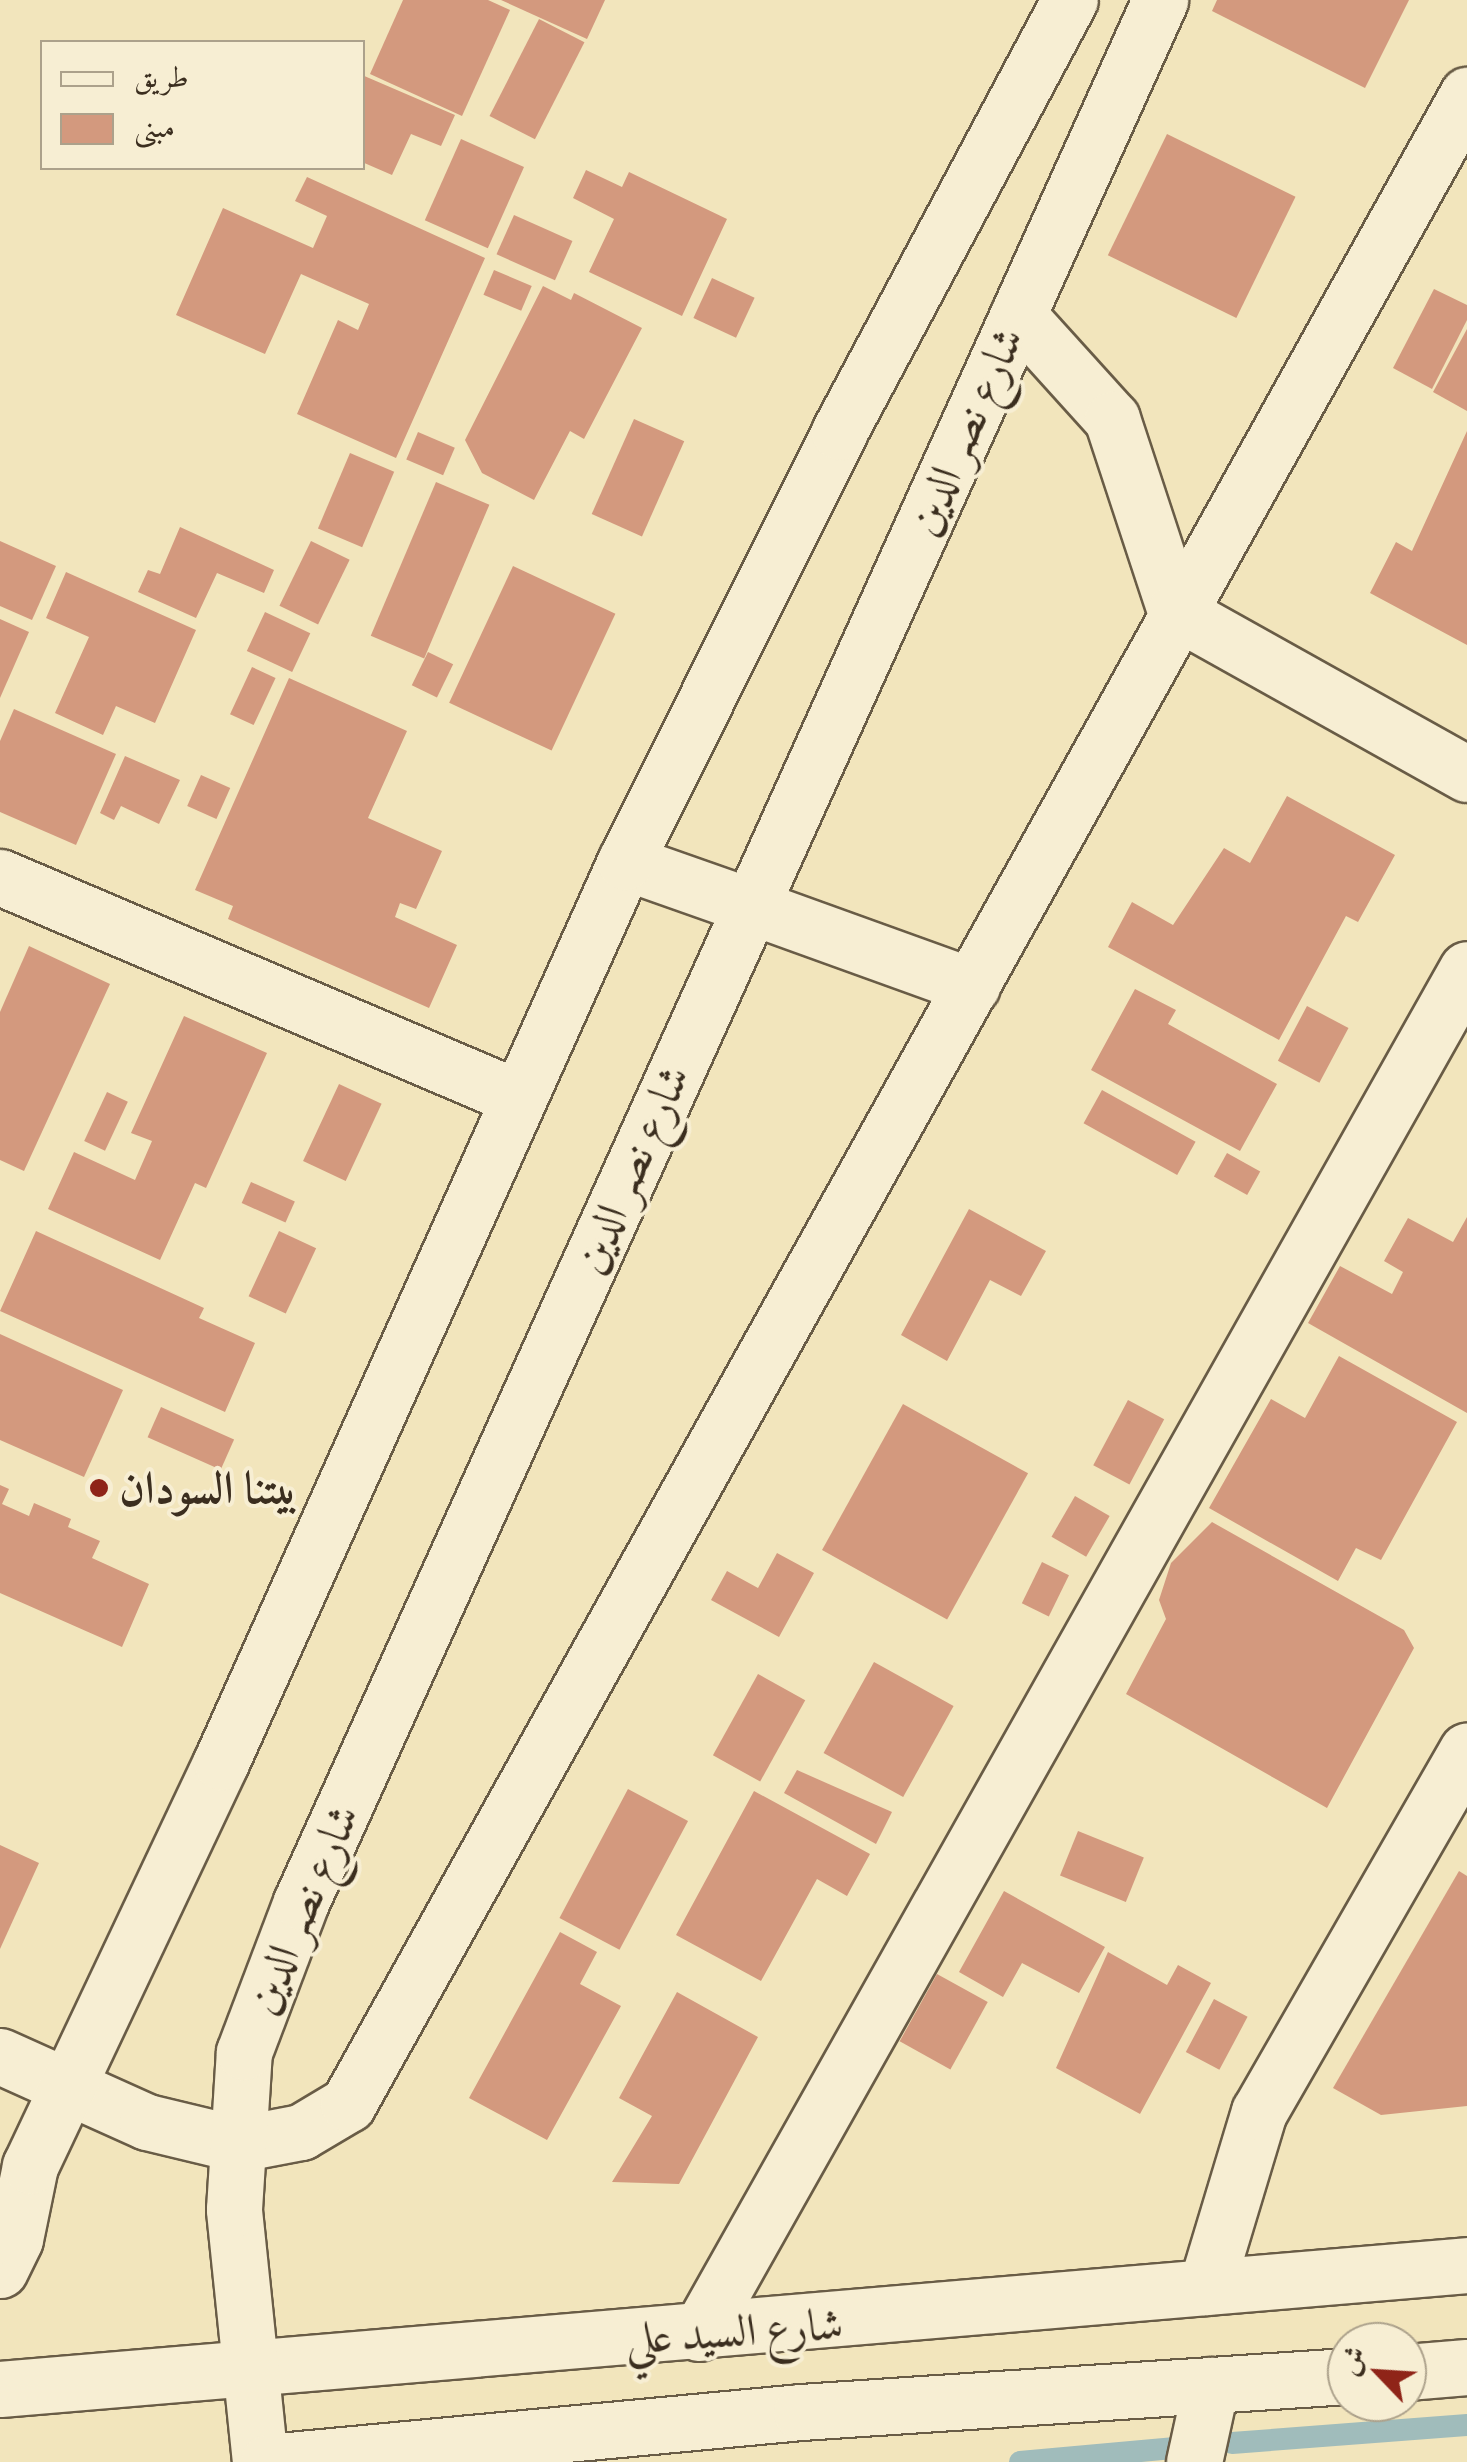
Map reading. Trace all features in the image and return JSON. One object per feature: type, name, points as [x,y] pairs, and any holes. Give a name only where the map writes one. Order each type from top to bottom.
[{"type":"street","points":[[0,2270],[16,2239],[30,2166],[625,862],[839,432],[1070,0]]},
{"type":"street","name":"شارع نصر الدين","points":[[260,2462],[252,2370],[238,2284],[238,2144],[244,2052],[301,1902],[1160,0]]},
{"type":"street","points":[[0,2056],[148,2122],[238,2144],[301,2132],[356,2090],[972,986],[1175,611],[1467,95]]},
{"type":"street","points":[[1018,315],[1112,419],[1175,611],[1467,774]]},
{"type":"street","points":[[625,862],[972,986]]},
{"type":"street","points":[[0,877],[518,1098]]},
{"type":"street","points":[[699,2333],[1467,969]]},
{"type":"street","points":[[1206,2286],[1259,2112],[1467,1751]]},
{"type":"street","name":"شارع السيد علي","points":[[0,2390],[1467,2265]]},
{"type":"street","points":[[1427,2370],[1467,2367]]},
{"type":"street","name":"شارع السيد علي","points":[[268,2462],[1327,2377]]},
{"type":"street","points":[[1194,2462],[1211,2385]]},
{"type":"building","points":[[403,0],[488,0],[510,10],[462,116],[370,74]]},
{"type":"building","points":[[501,0],[605,0],[587,39]]},
{"type":"building","points":[[1217,0],[1409,0],[1365,88],[1212,11]]},
{"type":"building","points":[[539,19],[584,42],[535,139],[490,116]]},
{"type":"building","points":[[365,76],[455,115],[441,146],[411,134],[392,175],[365,163]]},
{"type":"building","points":[[1167,134],[1296,197],[1236,318],[1108,255]]},
{"type":"building","points":[[461,139],[524,167],[488,248],[425,220]]},
{"type":"building","points":[[586,170],[622,187],[629,172],[727,219],[682,316],[589,272],[614,219],[573,198]]},
{"type":"building","points":[[307,177],[485,258],[396,458],[297,414],[338,320],[358,330],[369,304],[301,274],[265,354],[176,315],[223,208],[313,248],[327,216],[295,201]]},
{"type":"building","points":[[514,215],[572,241],[555,280],[497,254]]},
{"type":"building","points":[[494,270],[532,286],[521,311],[483,295]]},
{"type":"building","points":[[712,278],[755,298],[736,338],[693,318]]},
{"type":"building","points":[[543,286],[571,300],[574,293],[642,328],[584,439],[570,431],[534,500],[482,473],[465,440]]},
{"type":"building","points":[[1434,289],[1467,305],[1467,320],[1432,389],[1393,368]]},
{"type":"building","points":[[1467,329],[1467,411],[1433,392]]},
{"type":"building","points":[[634,419],[684,441],[642,536],[592,514]]},
{"type":"building","points":[[1467,431],[1467,645],[1370,593],[1396,542],[1412,551]]},
{"type":"building","points":[[418,432],[455,448],[443,475],[406,460]]},
{"type":"building","points":[[350,453],[394,472],[362,547],[318,528]]},
{"type":"building","points":[[436,482],[489,505],[424,658],[371,636]]},
{"type":"building","points":[[180,527],[274,570],[264,593],[217,573],[196,618],[138,592],[148,570],[160,574]]},
{"type":"building","points":[[0,541],[56,566],[32,620],[0,606]]},
{"type":"building","points":[[311,541],[350,560],[318,625],[279,606]]},
{"type":"building","points":[[513,566],[615,614],[552,751],[449,703]]},
{"type":"building","points":[[66,572],[196,630],[155,723],[116,706],[103,735],[55,713],[89,637],[46,618]]},
{"type":"building","points":[[265,612],[310,633],[292,672],[247,651]]},
{"type":"building","points":[[0,619],[29,632],[0,698]]},
{"type":"building","points":[[428,652],[453,664],[437,698],[412,685]]},
{"type":"building","points":[[252,667],[276,678],[254,725],[230,714]]},
{"type":"building","points":[[289,678],[407,731],[368,818],[442,851],[416,909],[400,903],[395,917],[457,945],[429,1008],[228,919],[233,906],[195,890]]},
{"type":"building","points":[[14,709],[116,754],[76,845],[0,812],[0,741]]},
{"type":"building","points":[[125,756],[180,780],[159,824],[121,806],[114,820],[100,813]]},
{"type":"building","points":[[201,775],[230,788],[216,819],[187,806]]},
{"type":"building","points":[[1287,796],[1395,855],[1358,922],[1346,916],[1279,1040],[1108,947],[1132,902],[1173,925],[1224,848],[1250,863]]},
{"type":"building","points":[[29,946],[110,984],[24,1171],[0,1160],[0,1012]]},
{"type":"building","points":[[1135,989],[1176,1010],[1168,1024],[1277,1084],[1240,1151],[1091,1070]]},
{"type":"building","points":[[1307,1006],[1348,1028],[1319,1083],[1278,1061]]},
{"type":"building","points":[[184,1016],[267,1053],[206,1188],[195,1183],[160,1260],[48,1209],[74,1152],[135,1180],[152,1141],[131,1133]]},
{"type":"building","points":[[339,1084],[382,1104],[346,1181],[303,1161]]},
{"type":"building","points":[[1102,1090],[1196,1142],[1177,1175],[1084,1123]]},
{"type":"building","points":[[107,1092],[128,1102],[105,1151],[84,1141]]},
{"type":"building","points":[[1227,1153],[1260,1171],[1247,1195],[1214,1177]]},
{"type":"building","points":[[251,1182],[295,1202],[285,1223],[242,1203]]},
{"type":"building","points":[[969,1209],[1046,1251],[1021,1296],[990,1280],[947,1361],[901,1335]]},
{"type":"building","points":[[1467,1217],[1467,1413],[1308,1323],[1340,1266],[1392,1294],[1403,1272],[1384,1261],[1408,1218],[1453,1242]]},
{"type":"building","points":[[36,1231],[204,1308],[199,1318],[255,1343],[225,1412],[0,1311]]},
{"type":"building","points":[[279,1231],[316,1248],[286,1314],[249,1296]]},
{"type":"building","points":[[0,1334],[123,1390],[84,1477],[0,1440]]},
{"type":"building","points":[[1339,1356],[1457,1422],[1381,1560],[1356,1548],[1338,1581],[1209,1508],[1271,1399],[1305,1418]]},
{"type":"building","points":[[1128,1400],[1164,1419],[1129,1485],[1093,1465]]},
{"type":"building","points":[[903,1404],[1028,1473],[947,1619],[822,1550]]},
{"type":"building","points":[[161,1407],[234,1440],[221,1470],[148,1437]]},
{"type":"building","points":[[0,1485],[9,1489],[2,1504],[29,1516],[34,1503],[71,1519],[68,1527],[100,1541],[92,1558],[149,1584],[122,1647],[0,1593]]},
{"type":"building","points":[[1075,1496],[1110,1516],[1086,1557],[1052,1537]]},
{"type":"building","points":[[1212,1522],[1404,1630],[1414,1648],[1327,1808],[1126,1694],[1166,1619],[1159,1600],[1171,1563]]},
{"type":"building","points":[[777,1553],[814,1573],[779,1637],[711,1600],[727,1571],[758,1588]]},
{"type":"building","points":[[1042,1562],[1069,1575],[1049,1616],[1022,1603]]},
{"type":"building","points":[[874,1662],[954,1706],[903,1797],[824,1753]]},
{"type":"building","points":[[758,1674],[805,1700],[760,1782],[713,1755]]},
{"type":"building","points":[[797,1770],[892,1812],[876,1844],[784,1793]]},
{"type":"building","points":[[628,1789],[688,1821],[619,1950],[559,1918]]},
{"type":"building","points":[[754,1791],[870,1854],[847,1896],[817,1879],[761,1981],[676,1935]]},
{"type":"building","points":[[1078,1831],[1144,1858],[1126,1902],[1060,1876]]},
{"type":"building","points":[[0,1845],[39,1863],[0,1949]]},
{"type":"building","points":[[1459,1871],[1467,1876],[1467,2106],[1381,2115],[1333,2088]]},
{"type":"building","points":[[1004,1891],[1105,1947],[1079,1993],[1022,1963],[1003,1997],[959,1972]]},
{"type":"building","points":[[560,1932],[597,1952],[580,1984],[621,2006],[547,2140],[469,2098]]},
{"type":"building","points":[[1108,1952],[1167,1985],[1178,1965],[1211,1983],[1140,2114],[1056,2068]]},
{"type":"building","points":[[937,1974],[988,2002],[950,2069],[900,2041]]},
{"type":"building","points":[[677,1992],[758,2037],[679,2184],[612,2182],[652,2116],[619,2098]]},
{"type":"building","points":[[1214,1999],[1248,2017],[1219,2070],[1186,2052]]},
{"type":"waterway","points":[[1232,2443],[1467,2425]]},
{"type":"waterway","points":[[1020,2462],[1175,2448]]},
{"type":"place","name":"بيتنا السودان","points":[[99,1488]]}]
